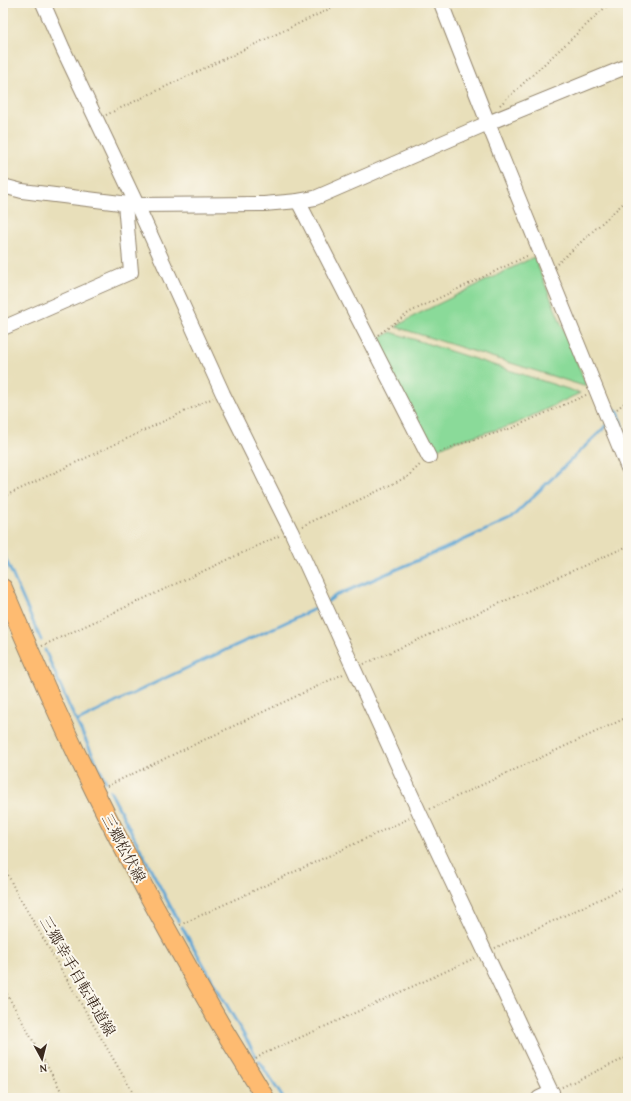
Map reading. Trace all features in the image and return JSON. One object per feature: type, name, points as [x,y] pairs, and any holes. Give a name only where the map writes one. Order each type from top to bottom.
[{"type":"main road","name":"三郷松伏線","points":[[3,588],[63,724],[96,793],[168,930],[216,1017],[265,1098]]},
{"type":"street","points":[[43,3],[96,120],[131,204],[291,531],[420,814],[486,952],[548,1096]]},
{"type":"street","points":[[441,3],[539,250],[628,468]]},
{"type":"street","points":[[3,186],[22,190],[131,204],[264,204],[315,198],[488,122],[628,66]]},
{"type":"street","points":[[298,201],[429,457]]},
{"type":"street","points":[[3,328],[130,272],[131,204]]},
{"type":"path","points":[[96,120],[342,3]]},
{"type":"path","points":[[499,106],[610,3]]},
{"type":"path","points":[[548,272],[628,199]]},
{"type":"path","points":[[369,341],[410,312],[539,250]]},
{"type":"path","points":[[30,651],[407,477],[429,457],[454,446],[512,428],[596,390]]},
{"type":"path","points":[[3,497],[223,394]]},
{"type":"path","points":[[96,793],[117,781],[353,669],[628,546]]},
{"type":"path","points":[[168,930],[628,717]]},
{"type":"path","name":"三郷幸手自転車道線","points":[[3,864],[15,890],[136,1098]]},
{"type":"path","points":[[246,1066],[264,1054],[628,886]]},
{"type":"path","points":[[3,987],[65,1098]]},
{"type":"path","points":[[548,1096],[628,1057]]},
{"type":"green space","points":[[534,257],[587,387],[396,327],[414,316]]},
{"type":"green space","points":[[391,332],[580,393],[513,425],[453,442],[432,452],[375,341]]},
{"type":"waterway","points":[[610,405],[619,414],[627,447]]},
{"type":"waterway","points":[[613,420],[619,414]]},
{"type":"waterway","points":[[327,602],[335,596],[510,519],[607,425]]},
{"type":"waterway","points":[[3,553],[41,640]]},
{"type":"waterway","points":[[78,721],[161,680],[321,606]]},
{"type":"waterway","points":[[45,650],[70,708],[106,782]]},
{"type":"waterway","points":[[110,791],[178,921]]},
{"type":"waterway","points":[[182,927],[256,1056]]},
{"type":"waterway","points":[[259,1061],[283,1098]]}]
